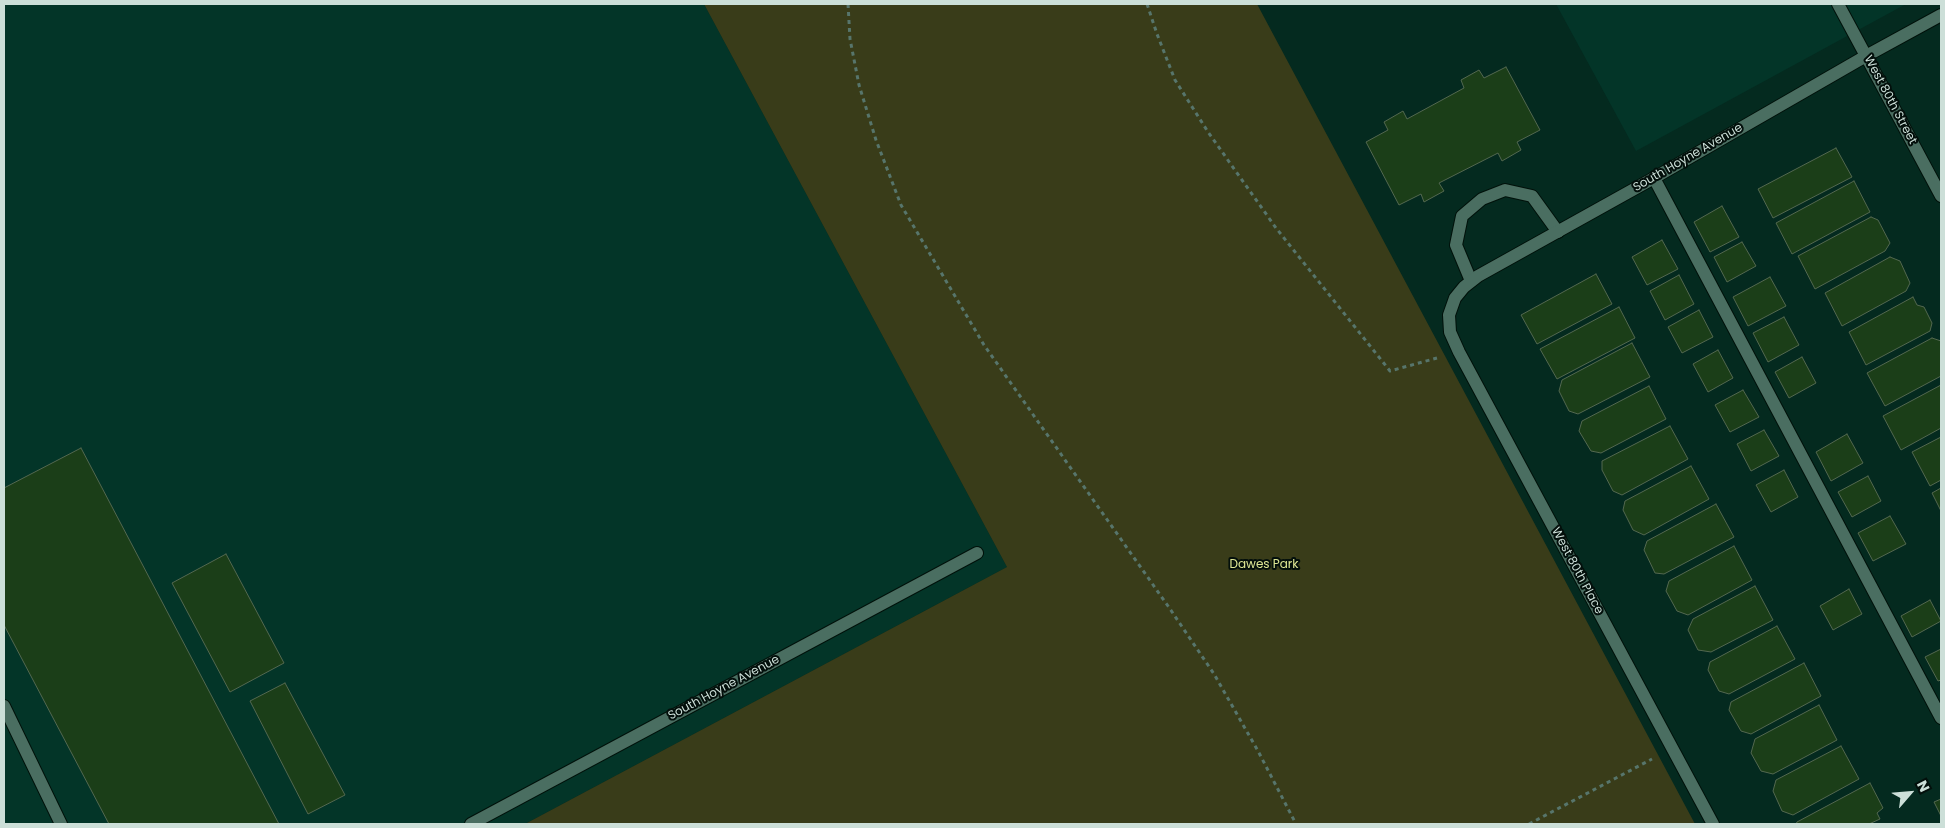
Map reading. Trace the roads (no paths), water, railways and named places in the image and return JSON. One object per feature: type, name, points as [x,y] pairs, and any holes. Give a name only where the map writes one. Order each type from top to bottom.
[{"type":"street","name":"West 80th Street","points":[[1838,4],[1941,196]]},
{"type":"street","name":"South Hoyne Avenue","points":[[1449,315],[1455,298],[1471,281],[1941,15]]},
{"type":"street","points":[[1654,178],[1941,718]]},
{"type":"street","points":[[1471,281],[1456,244],[1462,216],[1482,199],[1505,190],[1532,196],[1558,232]]},
{"type":"street","name":"West 80th Place","points":[[1449,315],[1450,332],[1459,352],[1713,824]]},
{"type":"street","name":"South Hoyne Avenue","points":[[471,824],[977,553]]},
{"type":"street","points":[[4,706],[61,824]]},
{"type":"park label","name":"Dawes Park","points":[[1264,565]]}]
